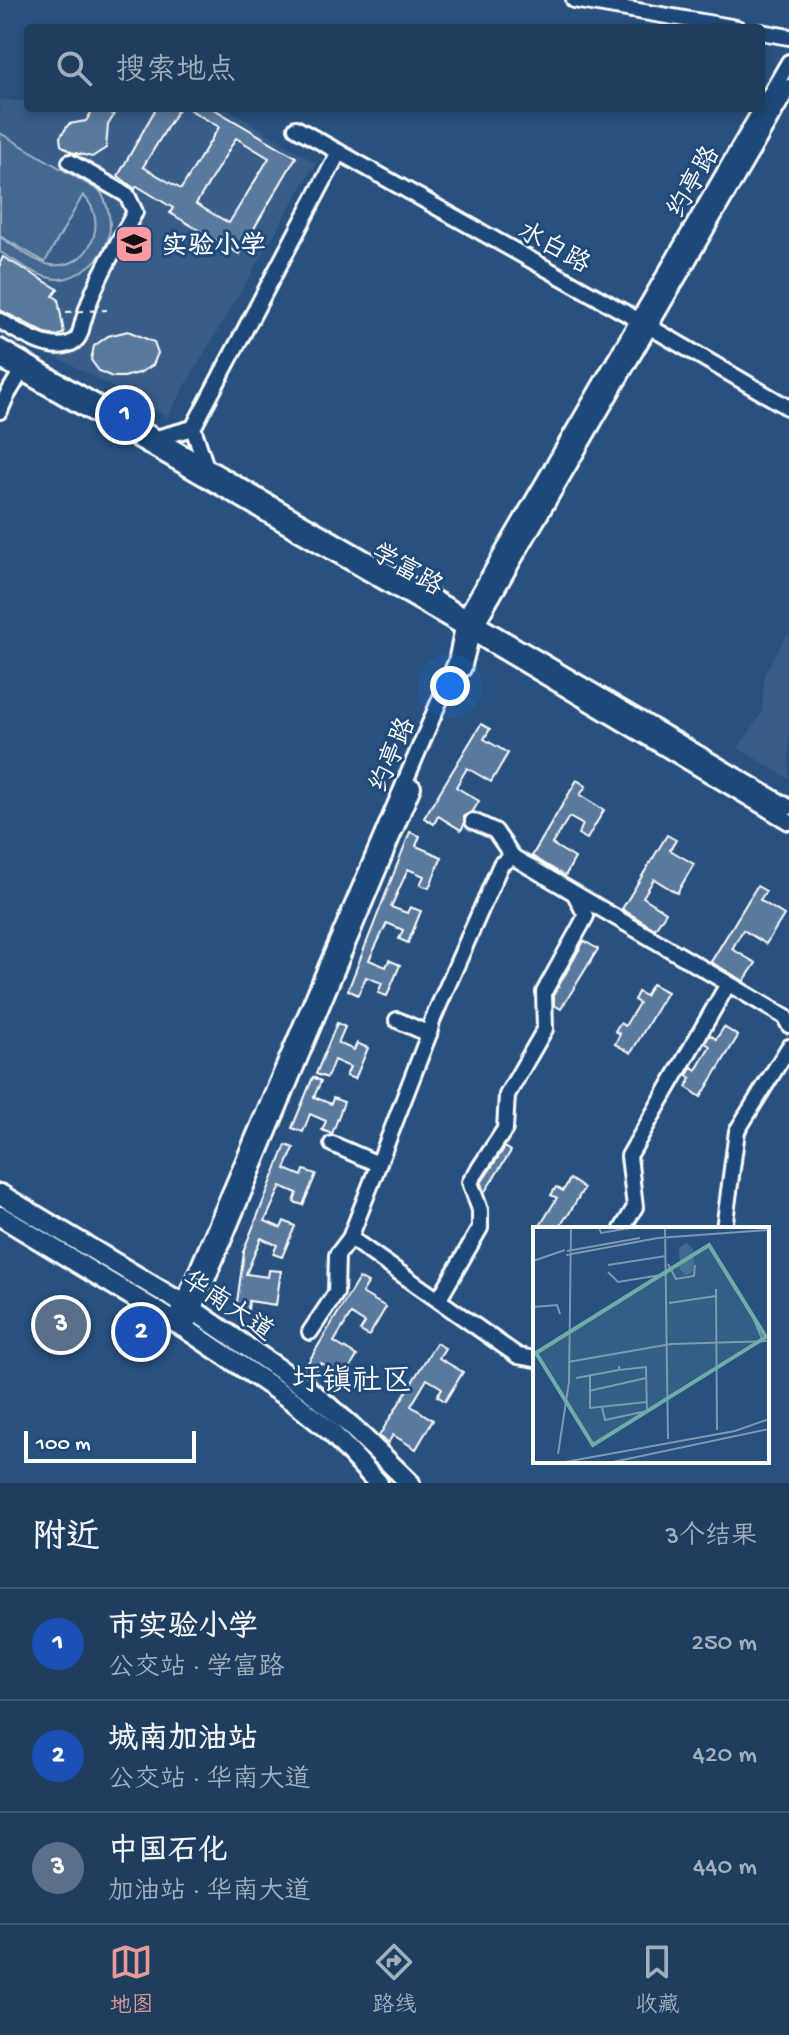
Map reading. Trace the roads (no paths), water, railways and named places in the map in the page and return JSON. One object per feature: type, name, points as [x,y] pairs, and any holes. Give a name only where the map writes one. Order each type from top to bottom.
[{"type":"main road","name":"华南大道","points":[[0,1194],[189,1307],[308,1389],[410,1483]]},
{"type":"main road","name":"华南大道","points":[[0,1216],[180,1326],[294,1402],[331,1432],[375,1481]]},
{"type":"main road","points":[[384,1457],[420,1483]]},
{"type":"street","points":[[574,0],[714,24]]},
{"type":"street","points":[[765,33],[789,37]]},
{"type":"street","name":"约亭路","points":[[765,105],[789,62]]},
{"type":"street","name":"约亭路","points":[[644,323],[789,87]]},
{"type":"street","name":"约亭路","points":[[180,1326],[464,667],[469,625],[644,323],[761,112]]},
{"type":"street","name":"水白路","points":[[296,128],[789,408]]},
{"type":"street","points":[[206,467],[193,428],[339,152]]},
{"type":"street","points":[[0,321],[42,343],[61,346],[72,343],[81,335],[99,278],[135,212],[127,195],[70,162]]},
{"type":"street","name":"学富路","points":[[0,347],[469,625],[789,822]]},
{"type":"street","name":"学富路","points":[[0,360],[789,807]]},
{"type":"street","points":[[0,411],[21,372]]},
{"type":"street","points":[[156,438],[193,428]]},
{"type":"street","points":[[473,821],[495,831],[513,857],[788,1019]]},
{"type":"street","points":[[310,1332],[336,1293],[337,1255],[350,1238],[432,1021],[501,864],[513,857]]},
{"type":"street","points":[[439,1299],[480,1228],[480,1210],[470,1182],[505,1129],[507,1095],[545,1029],[544,992],[586,916],[575,893]]},
{"type":"street","points":[[623,1227],[635,1207],[629,1156],[728,984]]},
{"type":"street","points":[[397,1020],[429,1034]]},
{"type":"street","points":[[724,1227],[737,1131],[789,1047]]},
{"type":"street","points":[[332,1144],[378,1164]]},
{"type":"street","points":[[350,1238],[518,1356],[533,1359]]},
{"type":"place","name":"实验小学","points":[[134,244]]},
{"type":"place","name":"市实验小学","points":[[125,415]]},
{"type":"place","name":"中国石化","points":[[61,1325]]},
{"type":"place","name":"城南加油站","points":[[141,1332]]},
{"type":"district","name":"圩镇社区","points":[[352,1379]]}]
